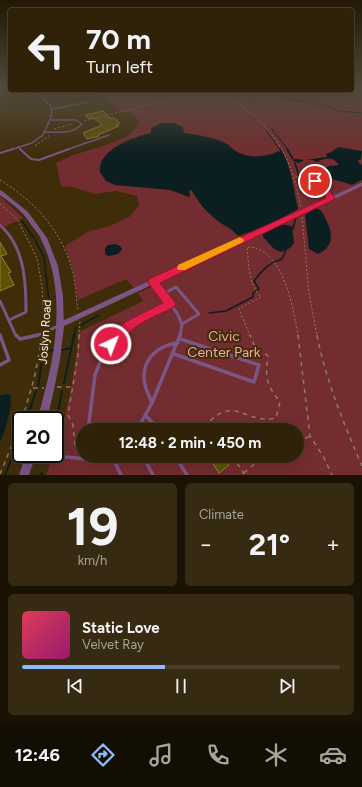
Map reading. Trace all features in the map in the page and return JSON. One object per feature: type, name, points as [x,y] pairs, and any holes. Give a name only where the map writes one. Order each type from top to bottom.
[{"type":"street","points":[[60,325],[362,184]]},
{"type":"street","name":"Joslyn Road","points":[[0,192],[25,212],[45,240],[56,272],[60,293],[60,325],[56,365],[44,411]]},
{"type":"street","points":[[24,475],[28,463]]},
{"type":"lane","points":[[0,153],[36,141],[41,137],[50,120],[52,110]]},
{"type":"lane","points":[[44,132],[71,131],[78,129],[82,124],[76,120],[50,120]]},
{"type":"lane","points":[[18,147],[35,161],[109,135]]},
{"type":"lane","points":[[310,181],[313,186],[324,188]]},
{"type":"lane","points":[[310,181],[318,182],[330,198]]},
{"type":"lane","points":[[0,225],[11,238],[20,258],[26,289],[26,312],[9,320]]},
{"type":"lane","points":[[142,423],[174,354],[180,339],[182,324],[177,313],[153,282]]},
{"type":"lane","points":[[163,294],[176,287],[199,314],[182,324]]},
{"type":"lane","points":[[0,302],[16,336],[20,339],[26,339],[60,325]]},
{"type":"lane","points":[[89,423],[95,375],[104,352],[129,326],[170,304]]},
{"type":"lane","points":[[0,335],[9,360],[0,365]]},
{"type":"lane","points":[[174,354],[254,382],[259,365],[180,339]]},
{"type":"lane","points":[[152,403],[144,378],[148,362],[156,350],[161,346],[169,343],[178,343]]},
{"type":"lane","points":[[146,416],[152,423]]},
{"type":"lane","points":[[64,456],[76,457]]},
{"type":"lane","points":[[146,463],[152,475]]},
{"type":"lane","points":[[179,463],[187,475]]},
{"type":"lane","points":[[116,464],[121,475]]},
{"type":"path","points":[[83,121],[127,110]]},
{"type":"path","points":[[248,110],[267,127],[284,150],[295,176],[302,211],[310,293],[321,355],[344,425],[362,466]]},
{"type":"path","points":[[52,131],[57,127],[74,123]]},
{"type":"path","points":[[295,176],[310,181]]},
{"type":"path","points":[[0,204],[17,219],[37,258],[42,290],[43,333],[34,379],[25,411]]},
{"type":"path","points":[[211,423],[211,420],[218,413],[236,410],[264,420],[276,418],[280,402],[268,387],[265,377],[268,356],[255,347],[239,309],[242,306],[257,301],[261,297],[255,291],[248,267],[247,247],[251,246],[256,248],[275,264],[282,273],[295,315],[310,436],[323,456],[332,475]]},
{"type":"path","points":[[304,439],[310,436]]},
{"type":"path","points":[[0,474],[12,445]]},
{"type":"path","points":[[237,463],[244,473]]},
{"type":"path","points":[[240,475],[254,463]]},
{"type":"green space","name":"Civic Center Park","points":[[120,110],[362,110],[362,475],[46,475],[50,463],[64,463],[64,418],[73,377],[79,332],[143,301],[138,293],[162,282],[192,265],[295,216],[295,212],[134,288],[126,279],[78,300],[73,269],[65,246],[87,232],[110,226],[129,217],[139,205],[137,196],[117,191],[94,194],[74,187],[61,186],[56,163],[73,155],[109,144],[128,136],[136,128],[139,121],[132,113],[122,112]]},
{"type":"green space","points":[[0,196],[23,218],[0,229]]},
{"type":"water","points":[[161,123],[174,123],[183,127],[184,133],[206,137],[228,144],[234,150],[244,155],[259,156],[282,151],[290,171],[298,209],[273,223],[239,236],[208,212],[191,190],[189,191],[189,197],[170,190],[115,185],[106,181],[100,172],[104,157],[110,151],[126,141],[151,133],[151,128]]},
{"type":"water","points":[[338,147],[362,151],[361,159],[358,161],[362,165],[362,180],[352,185],[320,177],[323,173],[321,171],[329,166],[339,165],[337,162],[332,159],[317,162],[313,160],[306,160],[326,157],[326,154]]},
{"type":"water","points":[[294,159],[306,160],[299,163],[293,161]]},
{"type":"water","points":[[316,208],[324,215],[331,232],[329,245],[318,254],[309,249],[305,215]]},
{"type":"water","points":[[281,224],[292,226],[294,243],[290,248],[281,252],[274,249],[263,237],[263,234]]},
{"type":"water","points":[[115,244],[120,246],[122,249],[116,254],[108,256],[105,254],[105,248],[108,245]]},
{"type":"water","points":[[8,394],[11,396],[9,414],[0,442],[0,395]]},
{"type":"building","points":[[103,111],[110,118],[114,118],[120,123],[116,125],[119,126],[98,135],[99,136],[87,139],[83,133],[102,125],[94,118],[89,119],[85,115]]},
{"type":"building","points":[[0,242],[7,254],[1,256],[11,272],[8,273],[14,285],[0,291]]},
{"type":"building","points":[[213,463],[228,463],[229,465],[219,473]]},
{"type":"waterway","points":[[335,110],[362,113]]},
{"type":"waterway","points":[[272,129],[288,150]]},
{"type":"waterway","points":[[266,130],[280,150]]},
{"type":"waterway","points":[[287,149],[293,159]]},
{"type":"waterway","points":[[295,163],[302,186]]},
{"type":"waterway","points":[[293,229],[296,217]]},
{"type":"waterway","points":[[22,221],[34,238],[44,257],[49,302],[47,305],[49,316],[46,336]]},
{"type":"waterway","points":[[209,313],[226,311],[253,297],[253,293],[259,289],[254,281],[266,267],[282,259],[287,248]]},
{"type":"waterway","points":[[81,325],[99,315]]},
{"type":"waterway","points":[[74,336],[76,327]]},
{"type":"waterway","points":[[38,386],[46,335]]},
{"type":"waterway","points":[[64,383],[74,335]]},
{"type":"waterway","points":[[61,350],[71,348]]},
{"type":"waterway","points":[[44,354],[46,351],[55,350]]},
{"type":"waterway","points":[[29,411],[36,391]]},
{"type":"waterway","points":[[58,411],[62,391]]},
{"type":"waterway","points":[[5,475],[12,457]]},
{"type":"slow traffic","points":[[182,268],[240,240]]},
{"type":"route","points":[[111,344],[129,326],[170,304],[153,282],[209,254],[330,198],[322,186],[315,181]]}]
